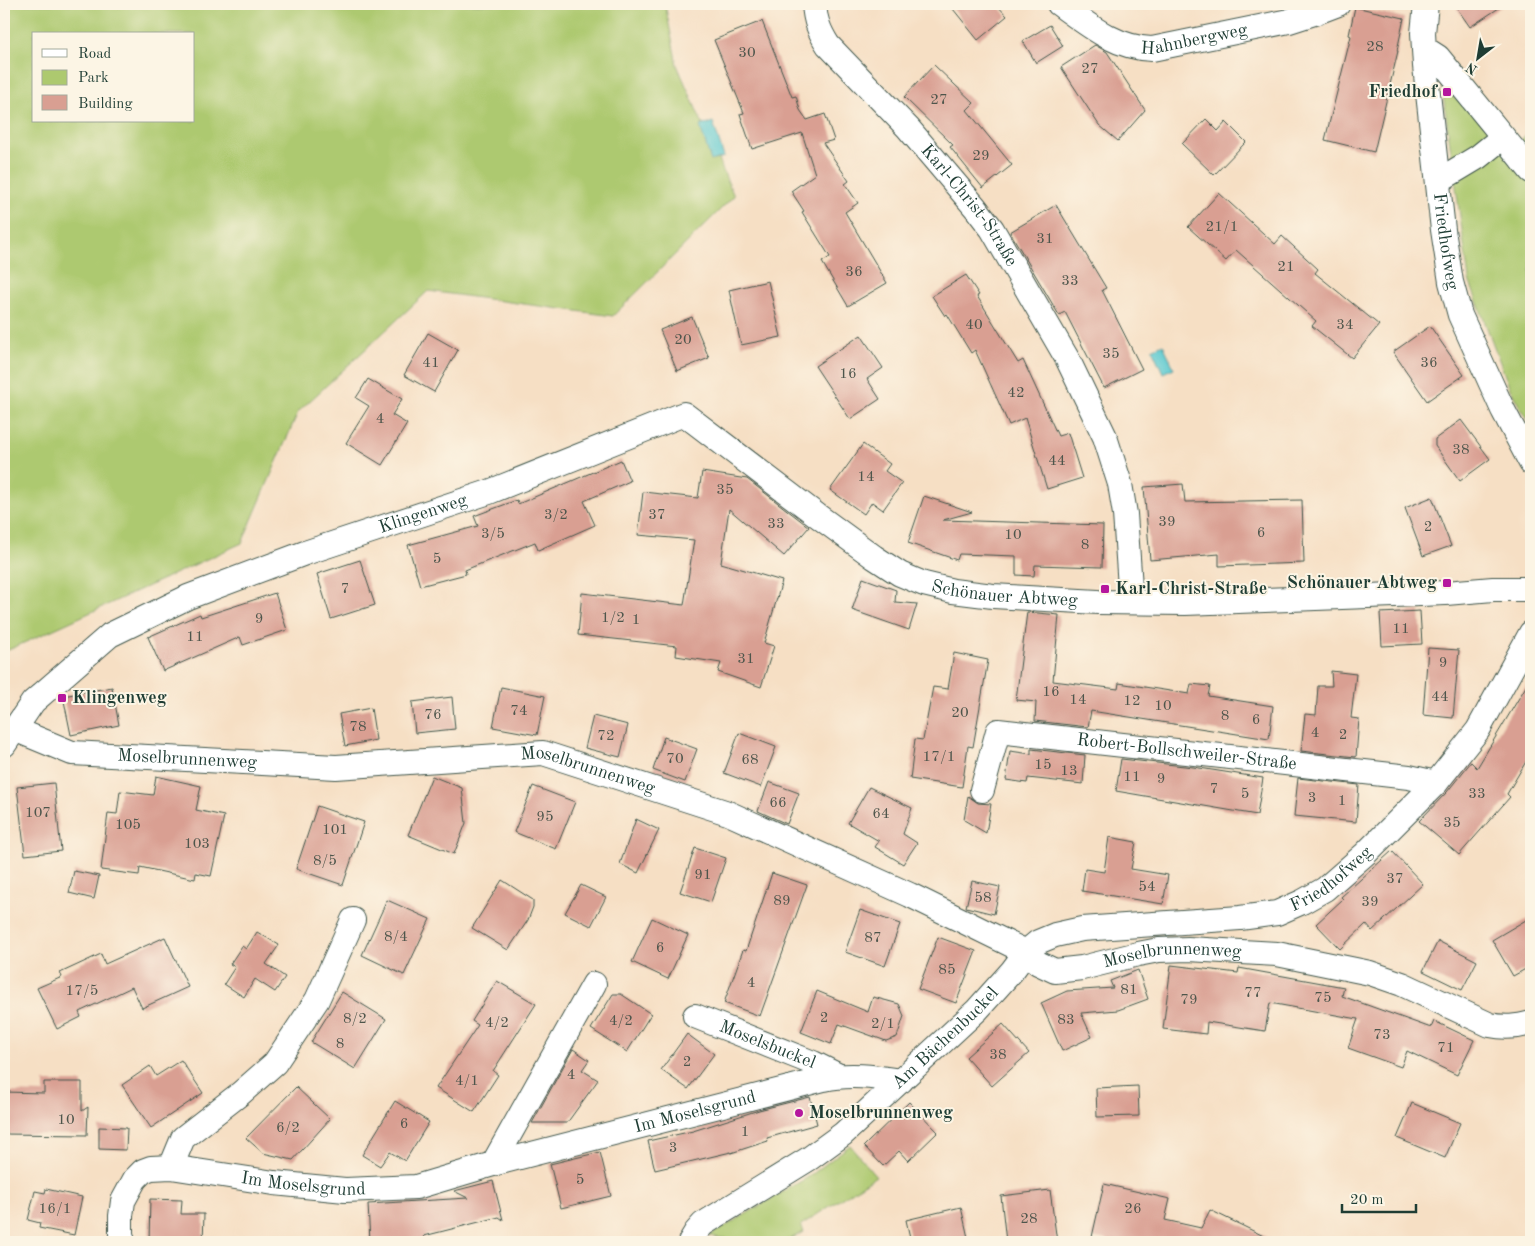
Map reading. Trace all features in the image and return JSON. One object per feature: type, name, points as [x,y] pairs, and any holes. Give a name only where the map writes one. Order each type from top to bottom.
[{"type":"street","name":"Karl-Christ-Straße","points":[[814,4],[815,20],[828,44],[908,128],[952,178],[992,229],[1068,360],[1105,438],[1120,484],[1125,514],[1131,602]]},
{"type":"street","name":"Hahnbergweg","points":[[1059,4],[1113,40],[1129,46],[1152,49],[1289,20],[1318,12],[1337,4]]},
{"type":"street","name":"Friedhofweg","points":[[1426,4],[1424,48],[1447,260],[1455,299],[1460,315],[1503,410],[1531,463]]},
{"type":"street","points":[[1424,48],[1438,57],[1531,171]]},
{"type":"street","points":[[1438,181],[1478,157],[1503,137]]},
{"type":"street","name":"Schönauer Abtweg","points":[[684,414],[818,516],[900,574],[924,584],[953,591],[993,596],[1185,603],[1446,594],[1531,589]]},
{"type":"street","name":"Klingenweg","points":[[9,737],[32,702],[110,635],[188,597],[305,553],[489,492],[684,414]]},
{"type":"street","name":"Friedhofweg","points":[[1026,952],[1038,942],[1047,938],[1082,929],[1240,918],[1277,913],[1325,889],[1365,854],[1436,783],[1478,730],[1531,633]]},
{"type":"street","name":"Robert-Bollschweiler-Straße","points":[[982,790],[998,731],[1409,777],[1436,783]]},
{"type":"street","name":"Moselbrunnenweg","points":[[9,737],[72,753],[336,766],[543,753],[728,813],[910,895],[1026,952],[1038,964],[1055,971],[1082,968],[1160,950],[1188,949],[1277,954],[1370,974],[1402,984],[1490,1024],[1503,1028],[1531,1023]]},
{"type":"street","points":[[171,1167],[183,1138],[241,1093],[275,1063],[317,1000],[353,920]]},
{"type":"street","name":"Am Bächenbuckel","points":[[690,1242],[703,1224],[810,1158],[843,1134],[977,1010],[1012,971],[1026,952]]},
{"type":"street","points":[[493,1164],[594,984]]},
{"type":"street","name":"Moselsbuckel","points":[[695,1016],[813,1062],[839,1076]]},
{"type":"street","name":"Im Moselsgrund","points":[[123,1242],[121,1216],[123,1201],[128,1190],[143,1171],[159,1166],[274,1183],[345,1190],[416,1187],[493,1164],[839,1076],[863,1076],[901,1080]]},
{"type":"green space","points":[[4,4],[665,4],[677,65],[734,196],[613,316],[428,291],[298,412],[242,543],[4,652]]},
{"type":"green space","points":[[1439,66],[1508,152],[1531,130],[1531,427],[1510,389],[1469,280]]},
{"type":"green space","points":[[850,1145],[876,1176],[801,1225],[804,1232],[784,1242],[746,1242],[709,1236],[810,1176]]},
{"type":"water","points":[[713,122],[724,157],[711,161],[700,126]]},
{"type":"water","points":[[1163,344],[1174,368],[1163,373],[1152,349]]},
{"type":"building","points":[[949,4],[996,4],[1007,16],[978,40]]},
{"type":"building","points":[[1454,4],[1505,4],[1470,27]]},
{"type":"building","points":[[1355,7],[1404,18],[1374,152],[1325,140],[1351,36],[1349,35]]},
{"type":"building","points":[[762,21],[792,97],[796,96],[800,110],[807,120],[825,114],[834,140],[823,143],[849,181],[845,184],[858,203],[845,212],[887,283],[848,306],[822,262],[830,257],[791,191],[815,174],[802,133],[752,149],[740,114],[744,113],[714,40]]},
{"type":"building","points":[[1050,25],[1063,46],[1036,63],[1023,41]]},
{"type":"building","points":[[1095,45],[1107,52],[1145,110],[1118,141],[1099,125],[1061,67]]},
{"type":"building","points":[[934,65],[974,103],[967,110],[1012,165],[983,188],[950,147],[953,145],[904,97]]},
{"type":"building","points":[[1206,119],[1218,131],[1226,122],[1246,142],[1214,175],[1182,144]]},
{"type":"building","points":[[1219,193],[1275,244],[1282,236],[1318,269],[1315,273],[1379,325],[1352,358],[1312,326],[1316,321],[1236,250],[1226,261],[1188,227]]},
{"type":"building","points":[[1056,205],[1106,288],[1102,290],[1142,369],[1104,388],[1065,312],[1059,315],[1010,232]]},
{"type":"building","points":[[966,275],[1018,363],[1023,360],[1058,436],[1068,433],[1082,478],[1047,489],[1025,418],[1009,425],[975,350],[971,353],[947,314],[945,316],[932,296]]},
{"type":"building","points":[[768,281],[781,337],[741,345],[729,290]]},
{"type":"building","points":[[692,317],[709,358],[677,371],[660,330]]},
{"type":"building","points":[[1430,326],[1464,375],[1427,401],[1393,352]]},
{"type":"building","points":[[428,333],[458,350],[434,392],[404,375]]},
{"type":"building","points":[[861,335],[883,368],[867,379],[880,399],[850,419],[815,366]]},
{"type":"building","points":[[368,379],[402,399],[392,415],[407,424],[382,465],[346,443],[369,406],[356,398]]},
{"type":"building","points":[[1461,420],[1490,459],[1460,481],[1435,446],[1435,439]]},
{"type":"building","points":[[863,444],[890,464],[885,471],[902,483],[883,510],[872,502],[864,514],[830,490]]},
{"type":"building","points":[[621,460],[630,481],[584,501],[595,525],[538,550],[535,542],[465,570],[466,574],[420,586],[408,545],[478,526],[474,516],[517,500],[518,504]]},
{"type":"building","points":[[702,472],[747,479],[809,527],[784,556],[729,509],[721,563],[782,581],[764,643],[774,646],[761,687],[718,672],[721,663],[676,656],[677,646],[578,635],[582,593],[684,605],[694,540],[638,535],[643,492],[698,498]]},
{"type":"building","points":[[1183,484],[1185,502],[1302,500],[1304,563],[1219,566],[1219,554],[1150,560],[1144,487]]},
{"type":"building","points":[[924,496],[972,512],[943,520],[1103,525],[1102,567],[1035,565],[1034,576],[1016,575],[1016,556],[959,554],[957,560],[908,543]]},
{"type":"building","points":[[1432,497],[1451,546],[1423,556],[1405,508]]},
{"type":"building","points":[[360,560],[375,605],[331,619],[317,574]]},
{"type":"building","points":[[863,578],[896,590],[895,602],[917,604],[909,630],[852,610]]},
{"type":"building","points":[[275,593],[287,630],[243,645],[240,637],[163,671],[148,637],[200,614],[201,617]]},
{"type":"building","points":[[1420,611],[1422,644],[1382,646],[1380,613]]},
{"type":"building","points":[[1027,612],[1059,615],[1053,681],[1118,689],[1119,683],[1189,694],[1191,684],[1210,686],[1208,696],[1273,706],[1269,739],[1091,711],[1088,727],[1035,721],[1036,702],[1016,700]]},
{"type":"building","points":[[1428,648],[1459,650],[1453,718],[1423,715]]},
{"type":"building","points":[[954,653],[988,660],[973,747],[968,746],[962,787],[910,779],[915,739],[923,740],[933,687],[948,689]]},
{"type":"building","points":[[1331,671],[1356,674],[1351,718],[1359,719],[1356,757],[1301,751],[1305,714],[1316,715],[1318,686],[1332,686]]},
{"type":"building","points":[[1531,678],[1531,753],[1507,794],[1510,797],[1459,855],[1419,821],[1447,792],[1471,762],[1477,768]]},
{"type":"building","points":[[112,687],[119,725],[71,735],[63,696]]},
{"type":"building","points":[[501,687],[545,696],[537,735],[493,727]]},
{"type":"building","points":[[452,697],[455,729],[415,733],[412,702]]},
{"type":"building","points":[[371,708],[376,740],[345,746],[339,714]]},
{"type":"building","points":[[593,716],[628,725],[620,757],[585,748]]},
{"type":"building","points":[[739,733],[776,747],[761,787],[724,773]]},
{"type":"building","points":[[664,737],[697,749],[685,782],[653,770]]},
{"type":"building","points":[[1031,749],[1085,755],[1083,784],[1028,778],[1027,783],[1006,780],[1010,751],[1031,754]]},
{"type":"building","points":[[1121,759],[1193,767],[1263,778],[1257,815],[1116,791]]},
{"type":"building","points":[[156,776],[201,786],[196,810],[224,816],[211,876],[196,873],[195,879],[140,867],[139,875],[101,870],[108,813],[117,814],[120,791],[153,795]]},
{"type":"building","points":[[432,776],[462,788],[466,823],[454,854],[408,835]]},
{"type":"building","points":[[1298,778],[1359,785],[1356,822],[1294,816]]},
{"type":"building","points":[[769,782],[799,793],[787,824],[758,811]]},
{"type":"building","points":[[54,783],[61,851],[25,855],[17,787]]},
{"type":"building","points":[[533,786],[575,802],[556,849],[514,832]]},
{"type":"building","points":[[869,787],[912,808],[903,834],[917,843],[903,864],[875,847],[879,841],[848,823]]},
{"type":"building","points":[[968,796],[978,803],[991,804],[986,833],[964,820]]},
{"type":"building","points":[[317,806],[364,822],[343,885],[296,869]]},
{"type":"building","points":[[636,819],[659,830],[638,873],[620,864]]},
{"type":"building","points":[[1109,837],[1136,842],[1131,869],[1168,875],[1163,904],[1082,891],[1085,869],[1104,872]]},
{"type":"building","points":[[695,848],[726,858],[711,902],[680,892]]},
{"type":"building","points":[[1392,851],[1423,884],[1372,931],[1366,924],[1340,949],[1316,924],[1343,899],[1341,897]]},
{"type":"building","points":[[74,871],[99,876],[94,899],[69,893]]},
{"type":"building","points":[[772,873],[807,885],[760,1016],[724,1003],[743,950],[746,951]]},
{"type":"building","points":[[502,880],[533,900],[533,907],[528,920],[508,950],[472,928]]},
{"type":"building","points":[[972,881],[1000,887],[994,914],[966,907]]},
{"type":"building","points":[[581,885],[606,897],[591,926],[565,913]]},
{"type":"building","points":[[387,900],[430,919],[404,975],[362,955]]},
{"type":"building","points":[[860,910],[900,924],[885,966],[845,952]]},
{"type":"building","points":[[1531,917],[1531,966],[1513,976],[1492,940]]},
{"type":"building","points":[[652,918],[688,935],[668,979],[632,962]]},
{"type":"building","points":[[257,932],[279,945],[266,964],[285,977],[275,992],[255,979],[244,997],[224,984],[235,967],[230,964],[242,946],[246,949]]},
{"type":"building","points":[[165,937],[188,987],[142,1008],[132,987],[79,1012],[81,1017],[57,1029],[37,988],[62,977],[60,973],[101,954],[105,964]]},
{"type":"building","points":[[938,937],[976,951],[956,1003],[918,989]]},
{"type":"building","points":[[1438,941],[1477,961],[1462,990],[1423,971]]},
{"type":"building","points":[[1171,965],[1238,973],[1239,968],[1344,987],[1342,996],[1431,1028],[1434,1021],[1474,1040],[1457,1075],[1407,1051],[1401,1067],[1348,1048],[1358,1019],[1270,1003],[1265,1031],[1207,1022],[1206,1034],[1163,1029]]},
{"type":"building","points":[[1138,970],[1148,999],[1118,1010],[1081,1013],[1092,1037],[1062,1051],[1041,1003],[1067,991],[1113,988],[1110,981]]},
{"type":"building","points":[[497,981],[536,1004],[493,1071],[498,1075],[474,1112],[436,1088],[478,1025],[472,1021]]},
{"type":"building","points":[[817,991],[868,1012],[873,997],[899,1004],[904,1016],[897,1037],[886,1041],[839,1024],[831,1044],[801,1032]]},
{"type":"building","points":[[342,992],[386,1019],[355,1069],[311,1042]]},
{"type":"building","points":[[613,994],[621,994],[651,1014],[627,1052],[591,1029]]},
{"type":"building","points":[[1003,1024],[1029,1053],[992,1086],[966,1057]]},
{"type":"building","points":[[687,1034],[714,1054],[688,1089],[661,1070]]},
{"type":"building","points":[[573,1049],[589,1060],[582,1070],[598,1080],[567,1123],[532,1123]]},
{"type":"building","points":[[181,1060],[203,1093],[151,1128],[122,1085],[150,1066],[156,1076]]},
{"type":"building","points":[[44,1082],[82,1082],[82,1111],[88,1107],[87,1135],[4,1134],[4,1092],[44,1093]]},
{"type":"building","points":[[1138,1086],[1139,1116],[1097,1117],[1096,1088]]},
{"type":"building","points":[[296,1087],[330,1119],[293,1160],[263,1153],[246,1138]]},
{"type":"building","points":[[810,1097],[817,1124],[767,1138],[768,1141],[731,1153],[655,1170],[648,1141],[693,1131],[759,1110]]},
{"type":"building","points":[[395,1101],[429,1122],[405,1161],[390,1152],[380,1166],[362,1155]]},
{"type":"building","points":[[909,1102],[938,1132],[908,1161],[899,1151],[883,1166],[864,1146]]},
{"type":"building","points":[[1412,1103],[1460,1123],[1445,1158],[1397,1138]]},
{"type":"building","points":[[99,1127],[127,1128],[126,1150],[99,1149]]},
{"type":"building","points":[[600,1152],[611,1196],[561,1208],[550,1164]]},
{"type":"building","points":[[493,1181],[503,1220],[499,1217],[424,1236],[425,1242],[370,1242],[368,1204],[468,1198],[454,1191]]},
{"type":"building","points":[[1104,1184],[1170,1199],[1165,1220],[1201,1228],[1210,1210],[1276,1242],[1115,1242],[1092,1237]]},
{"type":"building","points":[[46,1189],[82,1197],[74,1235],[39,1228],[40,1223],[28,1220],[35,1191],[45,1193]]},
{"type":"building","points":[[1050,1190],[1057,1242],[1006,1242],[1001,1196]]},
{"type":"building","points":[[150,1199],[182,1200],[181,1214],[204,1214],[203,1242],[149,1242]]},
{"type":"building","points":[[961,1207],[969,1242],[911,1242],[906,1220]]},
{"type":"place","name":"Friedhof","points":[[1447,92]]},
{"type":"place","name":"Schönauer Abtweg","points":[[1447,583]]},
{"type":"place","name":"Karl-Christ-Straße","points":[[1105,589]]},
{"type":"place","name":"Klingenweg","points":[[62,698]]},
{"type":"place","name":"Moselbrunnenweg","points":[[799,1113]]}]
